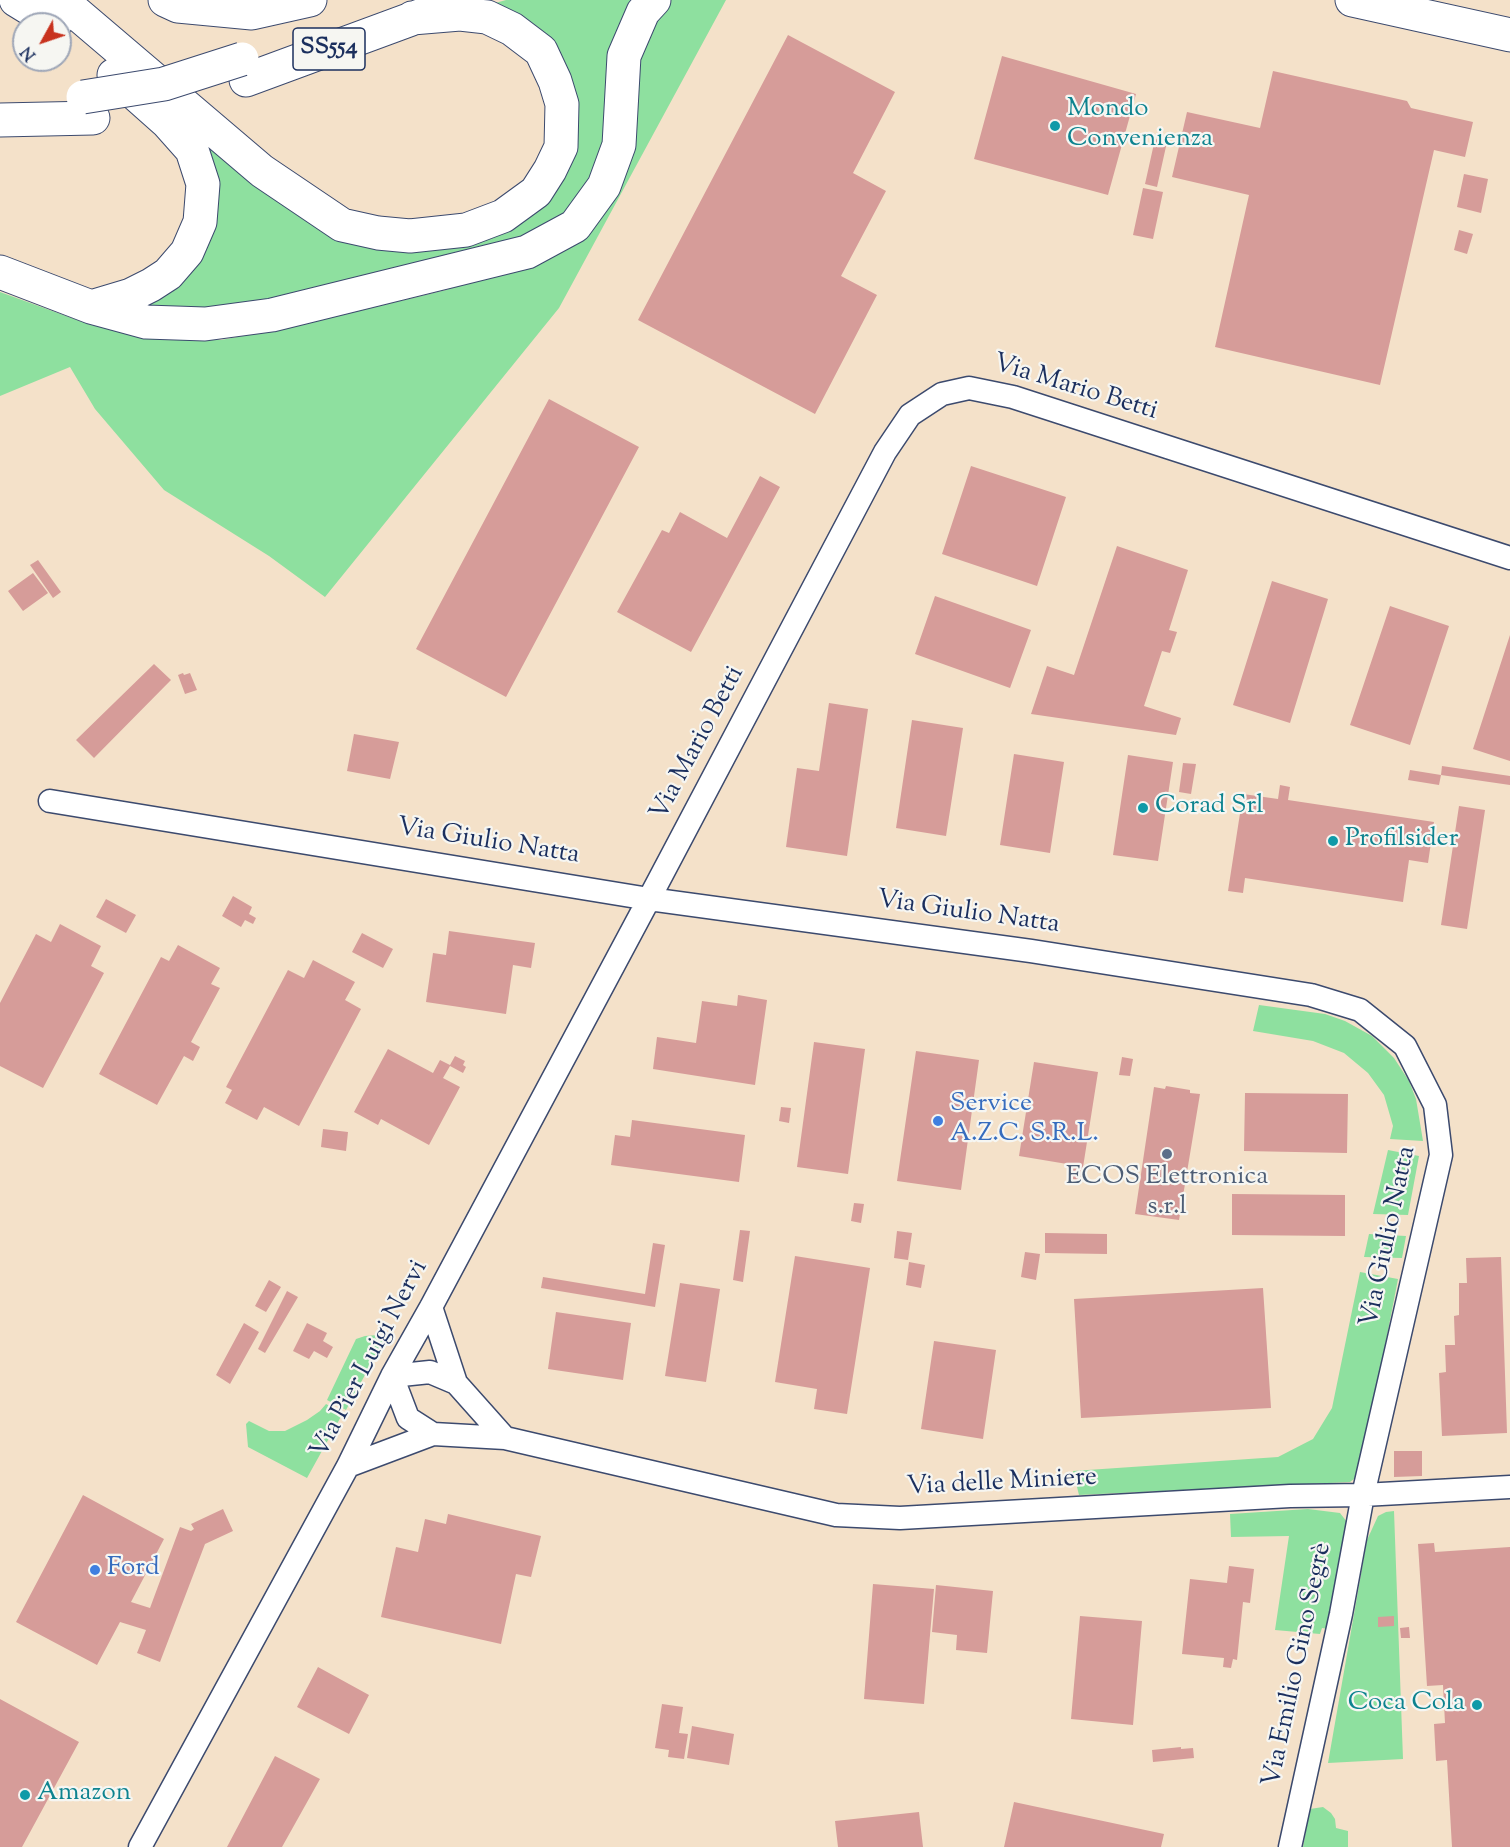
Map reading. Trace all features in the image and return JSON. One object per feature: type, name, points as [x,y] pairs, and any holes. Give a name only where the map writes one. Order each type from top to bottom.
[{"type":"highway","points":[[16,0],[36,12]]},
{"type":"highway","points":[[61,0],[262,171],[342,225],[378,233],[410,236],[466,230],[503,216],[536,192],[561,147],[562,104],[555,81],[541,51],[512,29],[487,17],[403,9]]},
{"type":"highway","points":[[165,0],[178,6],[252,13],[310,0]]},
{"type":"highway","name":"SS554","points":[[0,120],[88,108],[164,84],[244,70],[403,9],[465,0]]},
{"type":"highway","points":[[0,272],[91,307],[146,322],[205,324],[272,315],[528,252],[575,226],[604,186],[619,145],[624,56],[643,12],[654,0]]},
{"type":"highway","points":[[1352,0],[1510,35]]},
{"type":"highway","points":[[1434,0],[1510,17]]},
{"type":"highway","points":[[72,39],[168,123],[192,150],[203,184],[200,222],[187,252],[168,274],[131,294],[91,307]]},
{"type":"highway","name":"SS554","points":[[0,105],[88,108]]},
{"type":"street","name":"Via Mario Betti","points":[[649,899],[885,452],[910,415],[942,394],[969,388],[1013,397],[1510,558]]},
{"type":"street","name":"Via Giulio Natta","points":[[50,801],[649,899],[1031,951],[1311,995],[1360,1010],[1405,1046],[1435,1105],[1441,1155],[1363,1495]]},
{"type":"street","name":"Via Pier Luigi Nervi","points":[[140,1847],[348,1466],[392,1377],[649,899]]},
{"type":"street","points":[[431,1307],[456,1383],[505,1438]]},
{"type":"street","points":[[392,1377],[430,1372],[456,1383]]},
{"type":"street","name":"Via delle Miniere","points":[[392,1377],[408,1419],[433,1434]]},
{"type":"street","name":"Via delle Miniere","points":[[348,1466],[433,1434],[505,1438],[836,1515],[900,1518],[1290,1496],[1363,1495],[1510,1487]]},
{"type":"street","name":"Via Emilio Gino Segrè","points":[[1290,1847],[1341,1614],[1363,1495]]},
{"type":"green space","points":[[506,0],[639,0],[608,117],[599,171],[584,199],[519,247],[188,317],[134,302],[191,267],[191,135],[369,244],[531,210],[568,82],[488,5]]},
{"type":"green space","points":[[671,0],[726,0],[559,308],[325,597],[269,556],[164,490],[95,409],[70,367],[0,396],[0,292],[91,325],[221,340],[300,325],[446,290],[562,248],[645,38]]},
{"type":"green space","points":[[1259,1005],[1325,1014],[1345,1021],[1372,1036],[1394,1058],[1409,1081],[1416,1099],[1423,1141],[1390,1139],[1393,1126],[1384,1095],[1368,1073],[1344,1053],[1313,1041],[1253,1031]]},
{"type":"green space","points":[[1388,1150],[1419,1156],[1408,1215],[1373,1214]]},
{"type":"green space","points":[[1369,1234],[1406,1236],[1402,1258],[1364,1257]]},
{"type":"green space","points":[[1360,1272],[1398,1279],[1361,1470],[1354,1479],[1350,1482],[1079,1495],[1073,1471],[1278,1457],[1313,1439],[1332,1408]]},
{"type":"green space","points":[[378,1335],[385,1338],[346,1410],[327,1400],[356,1339]]},
{"type":"green space","points":[[326,1404],[343,1413],[307,1478],[248,1447],[246,1424],[249,1421],[269,1431],[285,1431],[307,1420]]},
{"type":"green space","points":[[1308,1509],[1340,1513],[1347,1522],[1328,1629],[1322,1628],[1320,1634],[1275,1630],[1289,1536],[1231,1537],[1230,1514]]},
{"type":"green space","points":[[1394,1511],[1403,1759],[1328,1763],[1367,1540],[1378,1516]]},
{"type":"green space","points":[[1323,1807],[1335,1819],[1336,1828],[1348,1831],[1348,1847],[1303,1847],[1310,1809]]},
{"type":"building","points":[[788,35],[895,92],[853,173],[886,191],[841,276],[877,295],[815,414],[638,320]]},
{"type":"building","name":"Mondo Convenienza","points":[[1002,56],[1136,94],[1108,195],[974,159]]},
{"type":"building","points":[[1273,71],[1407,101],[1411,108],[1473,122],[1465,157],[1434,150],[1380,385],[1215,347],[1249,195],[1172,177],[1187,112],[1260,128]]},
{"type":"building","points":[[1155,139],[1167,142],[1157,187],[1145,184]]},
{"type":"building","points":[[1464,174],[1488,179],[1481,213],[1457,207]]},
{"type":"building","points":[[1143,188],[1163,192],[1153,239],[1133,235]]},
{"type":"building","points":[[1459,230],[1473,234],[1467,254],[1454,250]]},
{"type":"building","points":[[549,399],[639,447],[506,697],[416,649]]},
{"type":"building","points":[[971,466],[1066,497],[1037,586],[942,554]]},
{"type":"building","points":[[760,476],[780,487],[691,652],[617,612],[662,530],[669,533],[680,512],[727,538]]},
{"type":"building","points":[[1117,546],[1188,570],[1169,630],[1177,632],[1170,653],[1162,651],[1144,706],[1181,718],[1176,735],[1031,714],[1047,666],[1074,675]]},
{"type":"building","points":[[38,560],[61,592],[53,598],[30,565]]},
{"type":"building","points":[[33,573],[48,593],[23,611],[8,591]]},
{"type":"building","points":[[1272,581],[1328,599],[1290,723],[1233,705]]},
{"type":"building","points":[[935,596],[1031,630],[1010,688],[915,654]]},
{"type":"building","points":[[1390,606],[1449,626],[1410,745],[1350,725]]},
{"type":"building","points":[[1510,635],[1510,761],[1473,749]]},
{"type":"building","points":[[154,664],[171,680],[94,758],[76,740]]},
{"type":"building","points":[[183,673],[184,675],[190,673],[197,690],[185,694],[178,675]]},
{"type":"building","points":[[829,703],[868,709],[847,856],[786,847],[797,768],[819,771]]},
{"type":"building","points":[[912,720],[963,728],[946,836],[896,828]]},
{"type":"building","points":[[354,734],[399,742],[390,779],[347,771]]},
{"type":"building","points":[[1014,754],[1064,762],[1050,853],[1000,845]]},
{"type":"building","name":"Corad Srl","points":[[1128,755],[1173,762],[1158,861],[1113,855]]},
{"type":"building","points":[[1183,763],[1196,764],[1191,794],[1179,792]]},
{"type":"building","points":[[1442,766],[1510,776],[1510,785],[1441,775]]},
{"type":"building","points":[[1410,770],[1441,775],[1439,785],[1408,780]]},
{"type":"building","name":"Profilsider","points":[[1280,785],[1290,787],[1288,800],[1434,822],[1428,863],[1409,860],[1403,902],[1245,878],[1243,893],[1228,891],[1243,794],[1278,799]]},
{"type":"building","points":[[1459,806],[1485,810],[1467,929],[1441,925]]},
{"type":"building","points":[[233,896],[252,907],[249,914],[256,918],[253,924],[245,920],[241,927],[222,916]]},
{"type":"building","points":[[106,899],[136,915],[126,933],[96,917]]},
{"type":"building","points":[[60,924],[101,946],[91,966],[104,973],[43,1088],[0,1066],[0,1003],[36,934],[51,942]]},
{"type":"building","points":[[449,931],[535,943],[531,968],[513,965],[506,1014],[426,1002],[433,953],[446,955]]},
{"type":"building","points":[[362,933],[393,949],[383,968],[352,952]]},
{"type":"building","points":[[178,945],[220,968],[211,984],[220,988],[191,1042],[200,1047],[193,1061],[184,1056],[157,1105],[99,1074],[161,957],[169,961]]},
{"type":"building","points":[[313,960],[355,982],[345,1000],[361,1009],[299,1126],[264,1107],[257,1120],[225,1103],[232,1090],[226,1087],[288,970],[304,978]]},
{"type":"building","points":[[738,995],[767,1000],[755,1085],[653,1069],[657,1037],[696,1043],[702,1001],[737,1006]]},
{"type":"building","points":[[814,1042],[865,1049],[848,1174],[797,1167]]},
{"type":"building","points":[[388,1049],[433,1073],[440,1060],[450,1065],[455,1056],[465,1061],[463,1065],[466,1067],[463,1073],[450,1066],[443,1078],[460,1087],[429,1145],[381,1119],[378,1125],[354,1112]]},
{"type":"building","name":"Service A.Z.C. S.R.L.","points":[[916,1051],[979,1060],[961,1190],[897,1181]]},
{"type":"building","points":[[1122,1057],[1133,1059],[1130,1076],[1119,1075]]},
{"type":"building","points":[[1034,1062],[1098,1072],[1081,1180],[1071,1179],[1073,1165],[1019,1156]]},
{"type":"building","name":"ECOS Elettronica s.r.l","points":[[1166,1086],[1200,1094],[1179,1220],[1135,1214],[1154,1087],[1165,1089]]},
{"type":"building","points":[[1245,1093],[1348,1094],[1347,1153],[1244,1151]]},
{"type":"building","points":[[781,1107],[791,1108],[789,1123],[779,1121]]},
{"type":"building","points":[[632,1120],[745,1135],[739,1182],[611,1165],[615,1135],[630,1137]]},
{"type":"building","points":[[323,1129],[348,1132],[346,1151],[321,1147]]},
{"type":"building","points":[[1232,1194],[1345,1195],[1345,1236],[1232,1235]]},
{"type":"building","points":[[854,1203],[864,1204],[861,1223],[851,1221]]},
{"type":"building","points":[[740,1230],[750,1231],[743,1282],[733,1280]]},
{"type":"building","points":[[897,1231],[912,1233],[908,1260],[894,1258]]},
{"type":"building","points":[[1045,1233],[1107,1234],[1107,1254],[1045,1253]]},
{"type":"building","points":[[653,1243],[665,1245],[655,1307],[541,1288],[543,1277],[645,1294]]},
{"type":"building","points":[[1025,1252],[1040,1254],[1036,1280],[1021,1277]]},
{"type":"building","points":[[795,1256],[870,1268],[847,1414],[814,1409],[817,1389],[775,1382]]},
{"type":"building","points":[[1501,1257],[1507,1433],[1442,1436],[1439,1373],[1446,1372],[1445,1345],[1455,1345],[1454,1316],[1459,1315],[1459,1283],[1467,1283],[1466,1258]]},
{"type":"building","points":[[909,1262],[925,1265],[921,1288],[906,1285]]},
{"type":"building","points":[[269,1280],[281,1287],[266,1312],[255,1306]]},
{"type":"building","points":[[680,1283],[720,1289],[706,1382],[665,1376]]},
{"type":"building","points":[[1263,1288],[1271,1408],[1081,1418],[1074,1299]]},
{"type":"building","points":[[287,1291],[298,1297],[265,1353],[258,1349]]},
{"type":"building","points":[[556,1312],[631,1323],[623,1380],[548,1369]]},
{"type":"building","points":[[244,1323],[259,1332],[230,1384],[216,1375]]},
{"type":"building","points":[[307,1323],[327,1333],[323,1341],[333,1347],[327,1358],[314,1351],[309,1359],[293,1351]]},
{"type":"building","points":[[934,1341],[996,1350],[983,1439],[921,1429]]},
{"type":"building","points":[[1394,1451],[1422,1451],[1422,1476],[1394,1477]]},
{"type":"building","name":"Ford","points":[[83,1495],[164,1539],[131,1602],[150,1608],[180,1527],[191,1531],[194,1529],[191,1524],[223,1509],[233,1531],[205,1544],[160,1662],[137,1653],[146,1630],[120,1622],[97,1665],[16,1622]]},
{"type":"building","points":[[448,1514],[541,1536],[531,1577],[516,1574],[501,1644],[381,1617],[396,1547],[418,1552],[425,1519],[446,1524]]},
{"type":"building","name":"Coca Cola","points":[[1434,1543],[1435,1552],[1510,1547],[1510,1847],[1452,1847],[1447,1760],[1436,1761],[1434,1724],[1445,1723],[1443,1685],[1427,1686],[1418,1544]]},
{"type":"building","points":[[1229,1566],[1254,1569],[1250,1603],[1243,1602],[1237,1660],[1233,1659],[1231,1668],[1223,1667],[1224,1658],[1182,1654],[1190,1579],[1227,1583]]},
{"type":"building","points":[[873,1584],[934,1589],[924,1704],[864,1699]]},
{"type":"building","points":[[936,1585],[993,1591],[987,1653],[956,1650],[957,1635],[932,1632]]},
{"type":"building","points":[[1080,1616],[1142,1621],[1133,1725],[1071,1719]]},
{"type":"building","points":[[1394,1616],[1394,1626],[1378,1627],[1378,1617]]},
{"type":"building","points":[[1409,1627],[1410,1638],[1401,1638],[1400,1628]]},
{"type":"building","points":[[318,1667],[369,1695],[349,1734],[297,1707]]},
{"type":"building","name":"Amazon","points":[[0,1699],[79,1742],[22,1847],[0,1847]]},
{"type":"building","points":[[662,1704],[683,1707],[679,1733],[688,1734],[684,1759],[668,1757],[669,1750],[655,1748]]},
{"type":"building","points":[[692,1726],[734,1734],[729,1765],[687,1758]]},
{"type":"building","points":[[1181,1747],[1181,1749],[1193,1748],[1194,1758],[1153,1762],[1152,1750]]},
{"type":"building","points":[[275,1756],[320,1779],[282,1847],[227,1847]]},
{"type":"building","points":[[1014,1802],[1164,1834],[1161,1847],[1004,1847]]},
{"type":"building","points":[[919,1812],[923,1847],[838,1847],[835,1821]]},
{"type":"place","name":"Mondo Convenienza","points":[[1055,126]]},
{"type":"place","name":"Corad Srl","points":[[1143,808]]},
{"type":"place","name":"Profilsider","points":[[1333,841]]},
{"type":"place","name":"Service A.Z.C. S.R.L.","points":[[938,1121]]},
{"type":"place","name":"ECOS Elettronica s.r.l","points":[[1167,1154]]},
{"type":"place","name":"Ford","points":[[95,1570]]},
{"type":"place","name":"Coca Cola","points":[[1477,1705]]},
{"type":"place","name":"Amazon","points":[[25,1795]]}]
